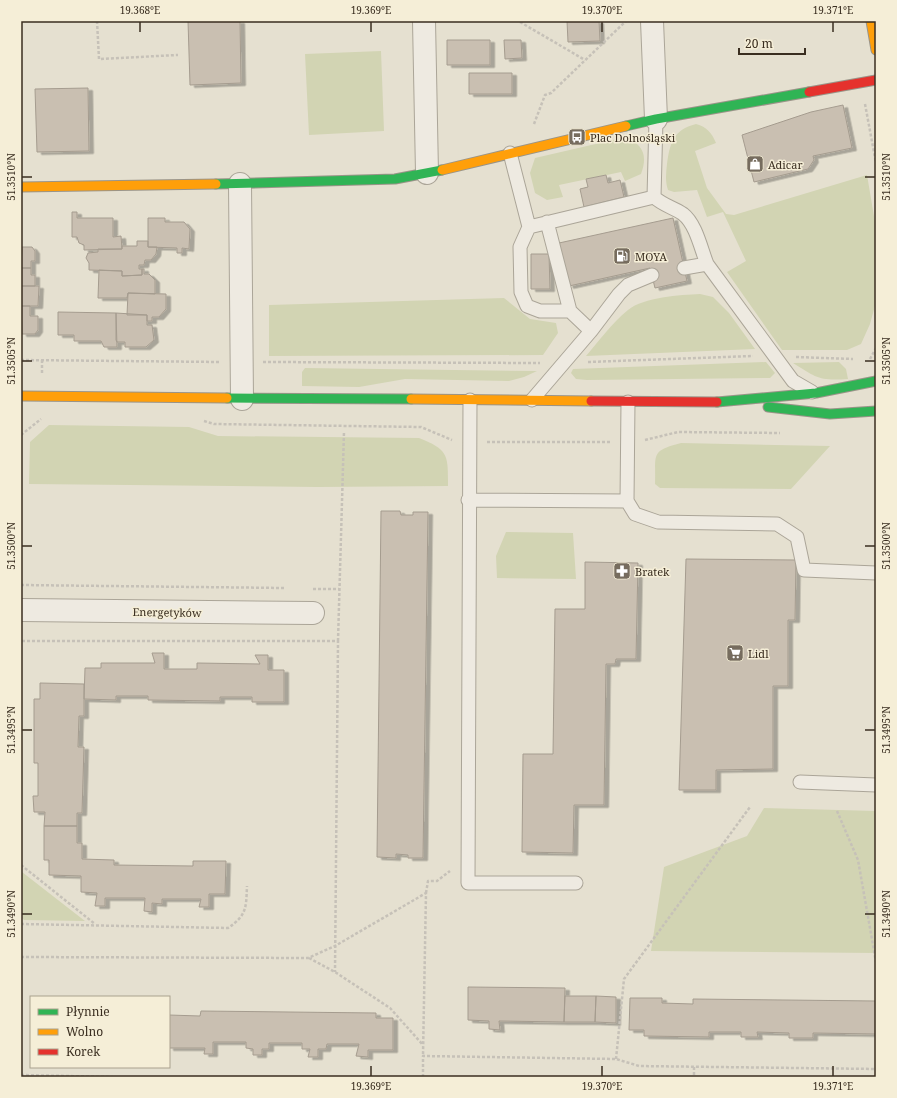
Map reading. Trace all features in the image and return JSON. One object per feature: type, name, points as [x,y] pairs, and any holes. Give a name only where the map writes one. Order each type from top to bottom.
[{"type":"street","points":[[424,21],[427,173]]},
{"type":"street","points":[[652,21],[656,119]]},
{"type":"street","points":[[871,21],[876,50]]},
{"type":"street","points":[[21,187],[240,184],[395,179],[427,173],[656,119],[876,80]]},
{"type":"street","points":[[240,184],[242,398]]},
{"type":"street","points":[[21,396],[715,402],[814,393],[871,382],[876,375]]},
{"type":"street","points":[[715,402],[830,414],[874,411]]},
{"type":"street","name":"Energetyków","points":[[21,610],[313,613]]},
{"type":"lane","points":[[656,119],[654,197],[662,205],[685,215],[692,227],[707,264],[793,381],[814,393]]},
{"type":"lane","points":[[510,153],[529,227],[520,247],[521,292],[527,306],[540,311],[570,311]]},
{"type":"lane","points":[[529,227],[654,197]]},
{"type":"lane","points":[[547,222],[570,311],[591,331]]},
{"type":"lane","points":[[684,268],[707,264]]},
{"type":"lane","points":[[532,400],[591,331],[619,294],[628,285],[652,276]]},
{"type":"lane","points":[[470,400],[468,500],[468,883],[576,884]]},
{"type":"lane","points":[[628,402],[627,501],[635,514],[658,522],[777,524],[797,537],[804,570],[876,573]]},
{"type":"lane","points":[[468,500],[627,501]]},
{"type":"lane","points":[[800,782],[876,786]]},
{"type":"path","points":[[97,21],[99,59],[178,56]]},
{"type":"path","points":[[534,126],[545,94],[550,93],[626,21]]},
{"type":"path","points":[[520,22],[585,60]]},
{"type":"path","points":[[863,102],[867,114],[876,163]]},
{"type":"path","points":[[582,362],[755,356]]},
{"type":"path","points":[[795,356],[853,359]]},
{"type":"path","points":[[21,360],[226,362]]},
{"type":"path","points":[[259,362],[543,363]]},
{"type":"path","points":[[335,972],[338,641],[344,432]]},
{"type":"path","points":[[639,442],[678,432],[782,432]]},
{"type":"path","points":[[482,442],[614,442]]},
{"type":"path","points":[[21,585],[289,589]]},
{"type":"path","points":[[311,589],[339,589]]},
{"type":"path","points":[[22,641],[338,641]]},
{"type":"path","points":[[616,1059],[624,978],[750,807]]},
{"type":"path","points":[[837,811],[858,860],[876,962]]},
{"type":"path","points":[[21,865],[96,925]]},
{"type":"path","points":[[21,924],[228,928],[240,920],[246,907],[247,886]]},
{"type":"path","points":[[21,957],[308,958],[335,946],[426,893],[423,1077]]},
{"type":"path","points":[[308,958],[335,972],[390,1008],[424,1046]]},
{"type":"path","points":[[423,1056],[616,1059],[639,1066],[876,1069]]},
{"type":"path","points":[[694,1067],[694,1077]]},
{"type":"path","points":[[21,1075],[113,1077]]},
{"type":"green space","points":[[381,51],[384,131],[309,135],[305,54]]},
{"type":"green space","points":[[696,124],[709,131],[716,143],[695,151],[707,188],[726,214],[734,215],[867,175],[876,228],[876,302],[870,324],[861,344],[847,350],[782,350],[727,272],[746,261],[723,212],[707,217],[697,190],[674,192],[668,190],[666,171],[671,144],[674,138],[682,130]]},
{"type":"green space","points":[[626,137],[636,143],[642,151],[644,161],[641,174],[625,181],[621,172],[559,185],[563,197],[547,200],[535,193],[530,173],[535,158]]},
{"type":"green space","points":[[700,294],[713,297],[729,313],[755,349],[586,356],[606,332],[628,310],[635,306],[653,299]]},
{"type":"green space","points":[[504,298],[530,319],[556,323],[558,333],[543,355],[269,356],[269,305]]},
{"type":"green space","points":[[766,362],[775,373],[770,378],[587,380],[576,379],[571,373],[573,369]]},
{"type":"green space","points":[[839,362],[846,369],[848,379],[824,379],[813,375],[793,363]]},
{"type":"green space","points":[[305,368],[537,371],[524,377],[509,381],[405,379],[359,387],[302,386],[302,372]]},
{"type":"green space","points":[[49,425],[189,427],[218,436],[419,438],[436,446],[445,455],[448,467],[448,486],[317,487],[29,484],[30,442]]},
{"type":"green space","points":[[681,443],[830,446],[791,489],[660,488],[655,484],[655,460],[657,455],[664,449]]},
{"type":"green space","points":[[506,532],[573,533],[576,579],[497,578],[496,556]]},
{"type":"green space","points":[[764,808],[876,811],[876,953],[651,951],[664,867],[747,836]]},
{"type":"green space","points":[[22,872],[85,921],[24,920],[21,917]]},
{"type":"building","points":[[188,21],[240,21],[241,83],[190,85]]},
{"type":"building","points":[[567,21],[599,21],[600,41],[568,42]]},
{"type":"building","points":[[447,40],[490,40],[490,65],[447,65]]},
{"type":"building","points":[[504,40],[521,40],[522,58],[505,59]]},
{"type":"building","points":[[469,73],[512,73],[512,94],[469,94]]},
{"type":"building","points":[[88,88],[89,151],[37,152],[35,89]]},
{"type":"building","points":[[843,105],[852,148],[813,156],[814,160],[808,169],[754,182],[742,135],[811,112]]},
{"type":"building","points":[[606,175],[608,183],[620,180],[624,197],[584,207],[580,189],[588,187],[586,179]]},
{"type":"building","points":[[72,212],[77,212],[77,218],[113,218],[113,237],[121,236],[122,249],[84,250],[84,245],[79,243],[77,237],[72,237]]},
{"type":"building","points":[[148,218],[165,218],[165,222],[184,222],[190,229],[189,249],[182,248],[182,253],[177,253],[177,248],[148,247]]},
{"type":"building","name":"MOYA","points":[[673,218],[687,281],[655,288],[650,268],[569,286],[559,243]]},
{"type":"building","points":[[137,241],[148,241],[148,247],[157,247],[156,254],[151,260],[145,260],[144,265],[139,265],[139,269],[142,269],[142,275],[122,276],[122,271],[89,270],[89,263],[86,258],[88,253],[98,252],[98,249],[122,249],[122,246],[137,246]]},
{"type":"building","points":[[22,247],[32,247],[35,251],[35,261],[31,261],[31,268],[21,268]]},
{"type":"building","points":[[531,254],[549,254],[550,289],[531,289]]},
{"type":"building","points":[[21,268],[31,268],[31,275],[35,275],[35,286],[21,286]]},
{"type":"building","points":[[142,269],[144,269],[144,274],[149,274],[155,280],[155,294],[128,293],[127,298],[98,298],[99,270],[122,271],[122,276],[142,275]]},
{"type":"building","points":[[21,286],[39,286],[38,306],[21,306]]},
{"type":"building","points":[[128,293],[166,294],[166,309],[159,317],[152,317],[152,321],[147,321],[147,315],[127,315]]},
{"type":"building","points":[[21,306],[30,306],[30,316],[38,316],[38,330],[35,334],[22,334]]},
{"type":"building","points":[[58,312],[116,313],[117,347],[104,347],[101,341],[74,341],[74,335],[58,335]]},
{"type":"building","points":[[116,313],[147,315],[147,325],[152,325],[154,340],[146,347],[125,347],[125,342],[117,342]]},
{"type":"building","points":[[381,511],[400,511],[401,515],[413,515],[413,512],[428,512],[423,858],[408,858],[408,855],[396,854],[396,858],[377,857]]},
{"type":"building","name":"Lidl","points":[[686,559],[796,560],[795,620],[788,620],[788,686],[773,686],[773,769],[716,770],[716,790],[679,790]]},
{"type":"building","points":[[585,562],[638,563],[636,659],[616,659],[615,664],[606,664],[604,805],[574,805],[573,853],[522,852],[523,754],[553,754],[555,609],[585,609]]},
{"type":"building","points":[[152,653],[164,653],[164,669],[197,669],[197,663],[260,664],[255,655],[268,655],[268,670],[284,670],[284,702],[252,702],[252,697],[220,697],[220,701],[148,700],[148,696],[116,696],[116,700],[84,699],[85,668],[101,668],[101,663],[155,663]]},
{"type":"building","points":[[40,683],[84,684],[84,716],[79,716],[78,747],[84,747],[82,813],[77,813],[77,826],[44,826],[45,812],[34,812],[33,796],[38,796],[38,763],[34,763],[34,699],[40,699]]},
{"type":"building","points":[[44,826],[77,826],[77,843],[82,843],[82,859],[114,860],[114,865],[193,866],[193,861],[226,861],[225,894],[209,894],[209,907],[199,907],[201,899],[162,899],[162,904],[152,903],[152,912],[144,911],[145,898],[105,898],[105,906],[95,906],[97,893],[81,892],[81,876],[49,875],[49,860],[44,860]]},
{"type":"building","points":[[468,987],[565,988],[564,1022],[499,1021],[500,1030],[489,1029],[489,1021],[468,1020]]},
{"type":"building","points":[[565,996],[596,996],[595,1022],[564,1022]]},
{"type":"building","points":[[596,996],[616,997],[616,1023],[595,1022]]},
{"type":"building","points":[[630,998],[662,998],[662,1003],[693,1004],[693,999],[876,1001],[876,1034],[813,1033],[813,1038],[789,1038],[789,1033],[757,1032],[758,1037],[741,1037],[741,1032],[709,1032],[709,1037],[644,1036],[644,1030],[629,1030]]},
{"type":"building","points":[[201,1011],[376,1013],[376,1018],[393,1018],[393,1050],[368,1050],[368,1057],[356,1056],[359,1044],[327,1044],[326,1049],[318,1049],[318,1057],[308,1057],[310,1049],[302,1049],[302,1043],[269,1043],[269,1049],[262,1049],[262,1055],[253,1055],[253,1049],[246,1048],[246,1042],[213,1042],[213,1054],[204,1054],[205,1048],[170,1048],[170,1015],[200,1016]]},
{"type":"traffic: fast","points":[[626,126],[656,119],[809,92]]},
{"type":"traffic: fast","points":[[216,184],[395,179],[442,170]]},
{"type":"traffic: fast","points":[[717,402],[816,393],[876,381]]},
{"type":"traffic: fast","points":[[227,398],[411,399]]},
{"type":"traffic: fast","points":[[768,407],[830,414],[876,411]]},
{"type":"traffic: slow","points":[[871,21],[876,50]]},
{"type":"traffic: slow","points":[[442,170],[626,126]]},
{"type":"traffic: slow","points":[[21,187],[216,184]]},
{"type":"traffic: slow","points":[[21,396],[227,398]]},
{"type":"traffic: slow","points":[[411,399],[591,401]]},
{"type":"traffic: jam","points":[[809,92],[876,80]]},
{"type":"traffic: jam","points":[[591,401],[717,402]]},
{"type":"place","name":"Plac Dolnośląski","points":[[577,137]]},
{"type":"place","name":"Adicar","points":[[755,164]]},
{"type":"place","name":"MOYA","points":[[622,256]]},
{"type":"place","name":"Bratek","points":[[622,571]]},
{"type":"place","name":"Lidl","points":[[735,653]]}]
